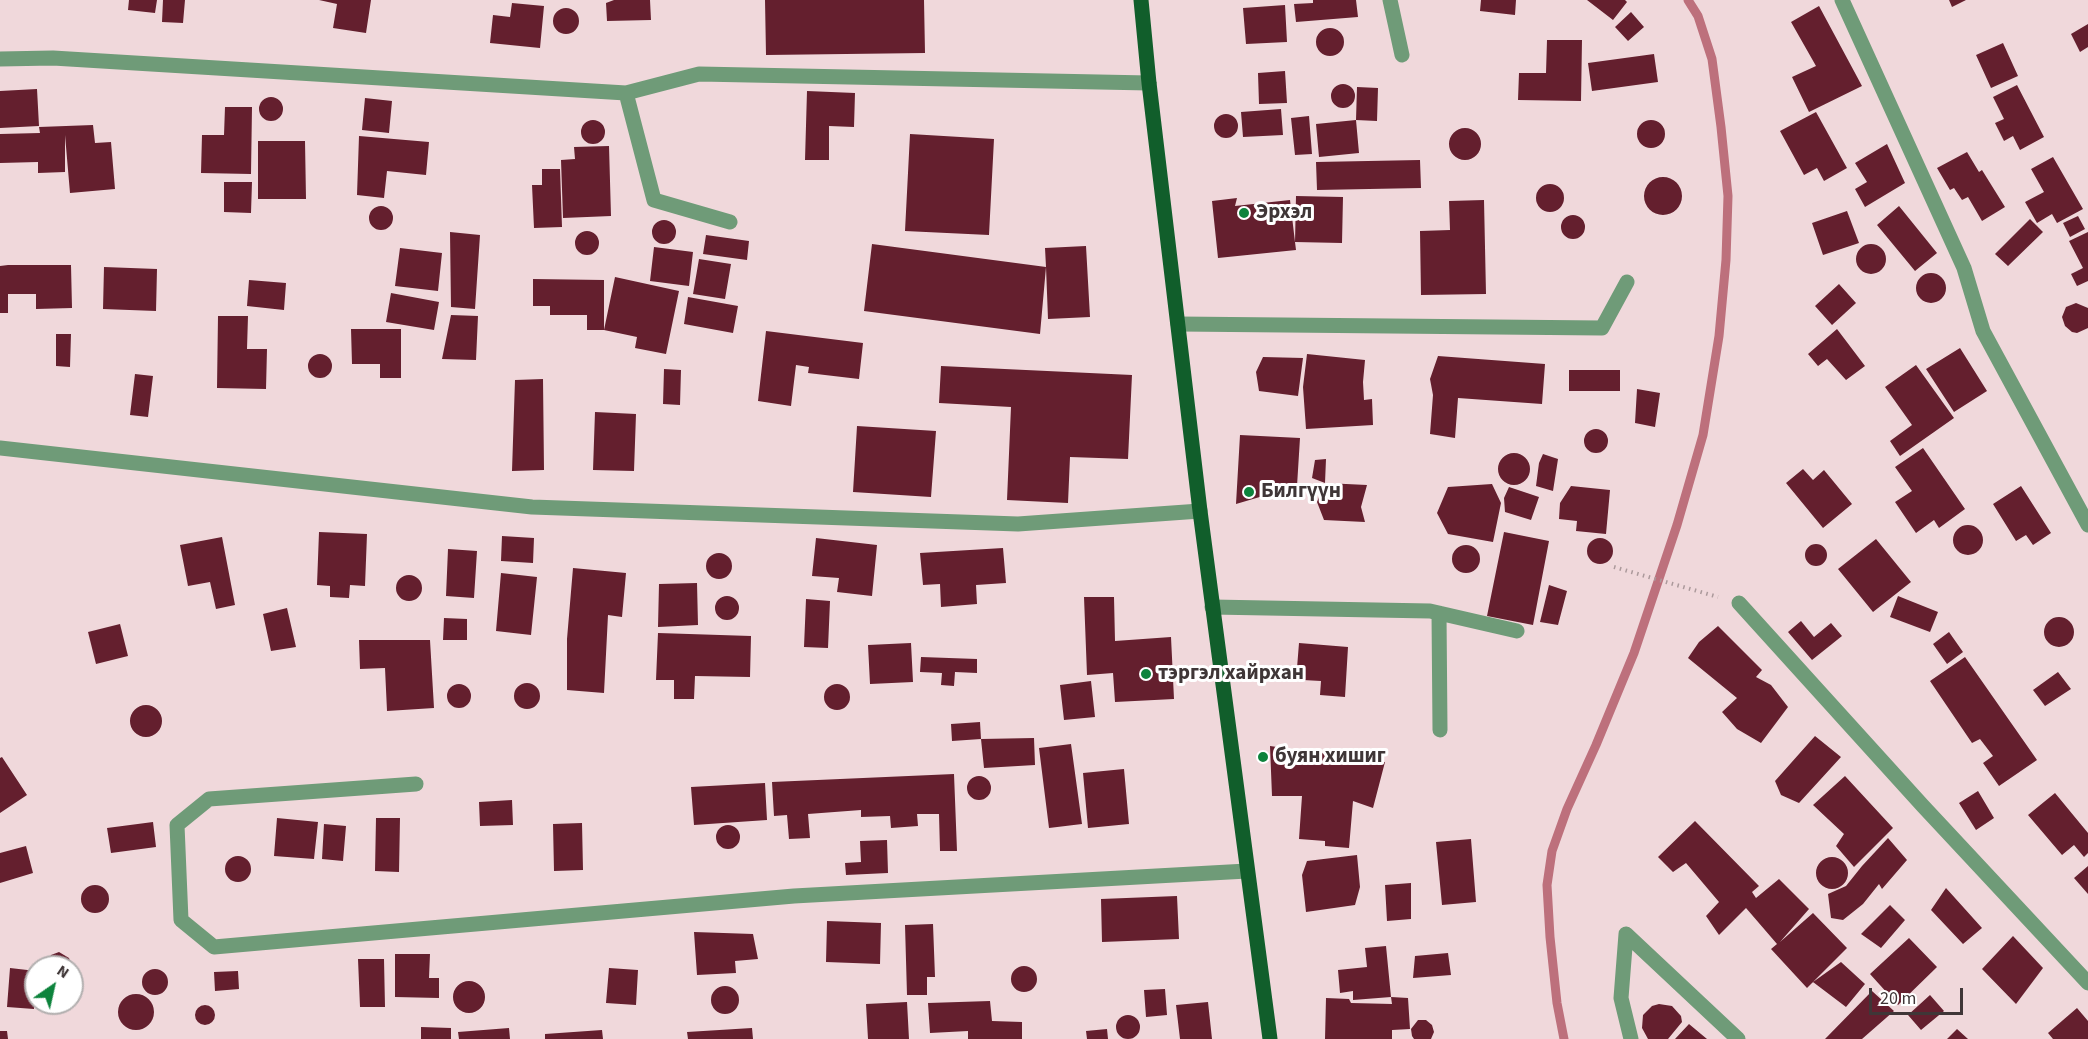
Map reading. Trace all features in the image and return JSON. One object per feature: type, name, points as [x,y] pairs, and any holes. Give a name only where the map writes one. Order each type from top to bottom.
[{"type":"main road","points":[[1141,0],[1200,511],[1270,1039]]},
{"type":"street","points":[[1390,0],[1402,55]]},
{"type":"street","points":[[1842,0],[1964,268],[1983,331],[2088,525]]},
{"type":"street","points":[[0,59],[53,58],[627,93],[699,74],[1149,83]]},
{"type":"street","points":[[627,93],[654,200],[730,222]]},
{"type":"street","points":[[1178,324],[1602,328],[1627,282]]},
{"type":"street","points":[[0,448],[532,507],[1018,524],[1200,511]]},
{"type":"street","points":[[1739,603],[1922,805],[2088,983]]},
{"type":"street","points":[[1212,606],[1430,612],[1517,631]]},
{"type":"street","points":[[1439,613],[1440,730]]},
{"type":"street","points":[[416,784],[209,799],[177,825],[181,920],[214,947],[794,896],[1246,871]]},
{"type":"street","points":[[1631,1039],[1621,998],[1626,934],[1738,1039]]},
{"type":"path","points":[[1614,567],[1739,603]]},
{"type":"building","points":[[129,0],[157,0],[155,13],[128,10]]},
{"type":"building","points":[[163,0],[185,0],[183,23],[162,22]]},
{"type":"building","points":[[319,0],[371,0],[366,33],[333,28],[337,4]]},
{"type":"building","points":[[614,0],[650,0],[651,20],[607,21],[606,3]]},
{"type":"building","points":[[765,0],[924,0],[925,53],[766,55]]},
{"type":"building","points":[[1313,0],[1356,0],[1358,17],[1296,22],[1294,4],[1313,3]]},
{"type":"building","points":[[1481,0],[1516,0],[1515,15],[1480,11]]},
{"type":"building","points":[[1587,0],[1625,0],[1627,2],[1613,20]]},
{"type":"building","points":[[1949,0],[1966,0],[1952,7]]},
{"type":"building","points":[[512,3],[544,6],[540,48],[490,43],[493,15],[510,17]]},
{"type":"building","points":[[1285,5],[1287,42],[1246,44],[1243,8]]},
{"type":"building","points":[[1819,6],[1862,86],[1809,112],[1792,77],[1816,66],[1791,22]]},
{"type":"building","points":[[566,8],[575,12],[579,21],[575,30],[566,34],[557,30],[553,21],[557,12]]},
{"type":"building","points":[[1631,12],[1644,27],[1628,41],[1615,27]]},
{"type":"building","points":[[2088,24],[2088,47],[2080,52],[2071,34]]},
{"type":"building","points":[[1330,28],[1340,32],[1344,42],[1340,52],[1330,56],[1320,52],[1316,42],[1320,32]]},
{"type":"building","points":[[1547,40],[1582,40],[1581,101],[1518,100],[1519,73],[1546,73]]},
{"type":"building","points":[[2003,43],[2018,76],[1991,88],[1976,55]]},
{"type":"building","points":[[1654,54],[1658,82],[1592,91],[1588,63]]},
{"type":"building","points":[[1285,71],[1287,103],[1259,104],[1258,73]]},
{"type":"building","points":[[1343,84],[1351,88],[1355,96],[1351,104],[1343,108],[1335,104],[1331,96],[1335,88]]},
{"type":"building","points":[[2017,85],[2044,137],[2020,150],[2013,136],[2004,141],[1995,123],[2004,119],[1993,97]]},
{"type":"building","points":[[1357,87],[1378,88],[1377,121],[1356,120]]},
{"type":"building","points":[[37,89],[39,126],[0,128],[0,91]]},
{"type":"building","points":[[807,91],[855,93],[854,127],[829,126],[829,160],[805,160]]},
{"type":"building","points":[[266,97],[276,97],[283,104],[283,114],[276,121],[266,121],[259,114],[259,104]]},
{"type":"building","points":[[365,98],[392,101],[389,133],[362,130]]},
{"type":"building","points":[[225,107],[252,107],[251,174],[201,173],[202,135],[224,135]]},
{"type":"building","points":[[1281,109],[1283,135],[1243,137],[1241,112]]},
{"type":"building","points":[[1816,112],[1847,168],[1824,181],[1817,168],[1804,175],[1780,131]]},
{"type":"building","points":[[1226,114],[1235,117],[1238,126],[1235,135],[1226,138],[1217,135],[1214,126],[1217,117]]},
{"type":"building","points":[[1309,116],[1312,154],[1295,155],[1291,118]]},
{"type":"building","points":[[588,120],[598,120],[605,127],[605,137],[598,144],[588,144],[581,137],[581,127]]},
{"type":"building","points":[[1356,120],[1359,153],[1319,157],[1316,124]]},
{"type":"building","points":[[1651,120],[1661,124],[1665,134],[1661,144],[1651,148],[1641,144],[1637,134],[1641,124]]},
{"type":"building","points":[[93,125],[95,143],[111,142],[115,189],[70,193],[65,135],[65,172],[38,173],[38,162],[0,163],[0,134],[40,133],[39,127]]},
{"type":"building","points":[[1465,128],[1476,133],[1481,144],[1476,155],[1465,160],[1454,155],[1449,144],[1454,133]]},
{"type":"building","points":[[910,134],[994,139],[989,235],[905,231]]},
{"type":"building","points":[[359,136],[429,142],[426,175],[387,171],[384,198],[357,195]]},
{"type":"building","points":[[258,141],[305,141],[306,199],[258,199]]},
{"type":"building","points":[[1887,144],[1905,183],[1865,207],[1855,189],[1867,182],[1855,163]]},
{"type":"building","points":[[609,146],[611,216],[563,218],[561,160],[575,159],[574,147]]},
{"type":"building","points":[[1967,152],[1979,172],[1982,170],[2005,207],[1982,221],[1968,197],[1962,200],[1954,188],[1950,190],[1937,168]]},
{"type":"building","points":[[2053,157],[2083,209],[2057,223],[2052,214],[2037,223],[2025,202],[2044,192],[2031,169]]},
{"type":"building","points":[[1420,160],[1421,188],[1317,190],[1316,162]]},
{"type":"building","points":[[542,169],[560,169],[562,227],[534,228],[532,185],[542,185]]},
{"type":"building","points":[[1663,177],[1676,183],[1682,196],[1676,209],[1663,215],[1650,209],[1644,196],[1650,183]]},
{"type":"building","points":[[224,182],[252,182],[251,213],[224,212]]},
{"type":"building","points":[[1550,184],[1560,188],[1564,198],[1560,208],[1550,212],[1540,208],[1536,198],[1540,188]]},
{"type":"building","points":[[1296,196],[1343,197],[1342,243],[1295,242]]},
{"type":"building","points":[[1237,198],[1235,206],[1290,200],[1296,250],[1218,258],[1212,201]]},
{"type":"building","points":[[1484,200],[1486,294],[1421,295],[1420,231],[1450,230],[1449,201]]},
{"type":"building","points":[[376,206],[386,206],[393,213],[393,223],[386,230],[376,230],[369,223],[369,213]]},
{"type":"building","points":[[1899,206],[1937,253],[1915,271],[1877,225]]},
{"type":"building","points":[[1847,211],[1859,243],[1823,255],[1812,223]]},
{"type":"building","points":[[1573,215],[1582,218],[1585,227],[1582,236],[1573,239],[1564,236],[1561,227],[1564,218]]},
{"type":"building","points":[[2078,216],[2085,229],[2070,237],[2063,223]]},
{"type":"building","points":[[2030,219],[2043,232],[2008,266],[1995,254]]},
{"type":"building","points":[[659,220],[669,220],[676,227],[676,237],[669,244],[659,244],[652,237],[652,227]]},
{"type":"building","points":[[582,231],[592,231],[599,238],[599,248],[592,255],[582,255],[575,248],[575,238]]},
{"type":"building","points":[[450,232],[480,235],[475,309],[451,307]]},
{"type":"building","points":[[2088,232],[2088,281],[2077,286],[2071,274],[2083,268],[2069,241]]},
{"type":"building","points":[[706,235],[749,241],[747,260],[703,254]]},
{"type":"building","points":[[872,244],[1046,267],[1040,334],[864,311]]},
{"type":"building","points":[[1871,244],[1882,248],[1886,259],[1882,270],[1871,274],[1860,270],[1856,259],[1860,248]]},
{"type":"building","points":[[1086,246],[1090,317],[1048,319],[1045,248]]},
{"type":"building","points":[[654,247],[693,252],[689,286],[650,281]]},
{"type":"building","points":[[400,248],[442,253],[438,291],[395,286]]},
{"type":"building","points":[[699,259],[731,264],[725,299],[693,294]]},
{"type":"building","points":[[71,265],[72,308],[36,309],[36,294],[8,294],[8,313],[0,313],[0,266]]},
{"type":"building","points":[[104,267],[157,269],[156,311],[103,309]]},
{"type":"building","points":[[1931,273],[1942,277],[1946,288],[1942,299],[1931,303],[1920,299],[1916,288],[1920,277]]},
{"type":"building","points":[[615,277],[679,291],[666,354],[635,348],[637,337],[604,330]]},
{"type":"building","points":[[533,279],[604,280],[604,330],[587,330],[587,315],[550,315],[550,306],[533,306]]},
{"type":"building","points":[[249,280],[286,283],[284,310],[247,306]]},
{"type":"building","points":[[1839,284],[1856,303],[1832,325],[1815,306]]},
{"type":"building","points":[[391,293],[439,302],[434,330],[386,322]]},
{"type":"building","points":[[688,297],[738,306],[733,333],[684,324]]},
{"type":"building","points":[[2076,303],[2088,308],[2088,328],[2077,333],[2065,326],[2062,317],[2066,307]]},
{"type":"building","points":[[451,315],[478,316],[476,360],[442,359]]},
{"type":"building","points":[[218,316],[248,316],[247,349],[267,349],[266,389],[217,388]]},
{"type":"building","points":[[351,329],[401,329],[401,378],[380,378],[380,364],[352,364]]},
{"type":"building","points":[[1837,329],[1865,366],[1846,380],[1827,359],[1818,366],[1808,354]]},
{"type":"building","points":[[766,331],[863,343],[859,379],[808,373],[809,367],[796,365],[791,406],[758,401]]},
{"type":"building","points":[[56,334],[71,334],[70,367],[56,366]]},
{"type":"building","points":[[1960,348],[1987,391],[1954,412],[1926,369]]},
{"type":"building","points":[[315,354],[325,354],[332,361],[332,371],[325,378],[315,378],[308,371],[308,361]]},
{"type":"building","points":[[1307,354],[1365,360],[1364,400],[1372,399],[1373,425],[1306,429],[1303,387]]},
{"type":"building","points":[[1438,356],[1545,364],[1542,404],[1458,398],[1455,438],[1430,434],[1433,395],[1430,379]]},
{"type":"building","points":[[1263,357],[1303,358],[1298,396],[1259,391],[1256,372]]},
{"type":"building","points":[[1916,365],[1954,418],[1900,456],[1890,441],[1912,425],[1885,387]]},
{"type":"building","points":[[941,366],[1132,375],[1128,459],[1070,457],[1068,503],[1007,500],[1011,407],[939,403]]},
{"type":"building","points":[[664,369],[681,370],[680,405],[663,404]]},
{"type":"building","points":[[1569,370],[1620,370],[1620,391],[1569,391]]},
{"type":"building","points":[[135,374],[153,376],[148,417],[130,415]]},
{"type":"building","points":[[543,379],[544,470],[512,471],[515,380]]},
{"type":"building","points":[[1637,389],[1660,393],[1655,427],[1635,423]]},
{"type":"building","points":[[595,412],[636,414],[634,471],[593,470]]},
{"type":"building","points":[[857,426],[936,431],[931,497],[853,492]]},
{"type":"building","points":[[1596,429],[1605,432],[1608,441],[1605,450],[1596,453],[1587,450],[1584,441],[1587,432]]},
{"type":"building","points":[[1240,435],[1300,438],[1297,486],[1236,504]]},
{"type":"building","points":[[1923,448],[1965,509],[1939,528],[1934,520],[1916,533],[1895,502],[1912,491],[1895,467]]},
{"type":"building","points":[[1514,453],[1525,458],[1530,469],[1525,480],[1514,485],[1503,480],[1498,469],[1503,458]]},
{"type":"building","points":[[1543,454],[1558,459],[1553,491],[1536,486],[1539,463]]},
{"type":"building","points":[[1326,459],[1325,483],[1312,478],[1315,460]]},
{"type":"building","points":[[1803,469],[1813,480],[1824,470],[1852,504],[1823,528],[1786,483]]},
{"type":"building","points":[[1325,483],[1367,485],[1361,507],[1365,522],[1324,520],[1317,502]]},
{"type":"building","points":[[1492,484],[1501,503],[1493,542],[1448,534],[1437,513],[1448,487]]},
{"type":"building","points":[[1571,486],[1610,490],[1606,534],[1576,531],[1577,521],[1559,519],[1560,503]]},
{"type":"building","points":[[2021,486],[2051,533],[2033,545],[2026,535],[2016,541],[1993,504]]},
{"type":"building","points":[[1509,487],[1539,497],[1531,520],[1505,512],[1504,498]]},
{"type":"building","points":[[1968,525],[1979,529],[1983,540],[1979,551],[1968,555],[1957,551],[1953,540],[1957,529]]},
{"type":"building","points":[[319,532],[367,534],[365,586],[350,585],[349,598],[330,597],[330,586],[317,585]]},
{"type":"building","points":[[1504,532],[1549,541],[1533,625],[1487,616]]},
{"type":"building","points":[[502,536],[534,538],[533,563],[501,561]]},
{"type":"building","points":[[222,537],[235,605],[216,609],[210,582],[188,586],[180,545]]},
{"type":"building","points":[[816,538],[877,545],[872,596],[837,592],[839,578],[812,576]]},
{"type":"building","points":[[1600,538],[1609,542],[1613,551],[1609,560],[1600,564],[1591,560],[1587,551],[1591,542]]},
{"type":"building","points":[[1876,539],[1911,582],[1873,612],[1838,569]]},
{"type":"building","points":[[1816,544],[1824,547],[1827,555],[1824,563],[1816,566],[1808,563],[1805,555],[1808,547]]},
{"type":"building","points":[[1466,545],[1476,549],[1480,559],[1476,569],[1466,573],[1456,569],[1452,559],[1456,549]]},
{"type":"building","points":[[1003,548],[1006,583],[976,585],[977,604],[941,607],[940,584],[923,585],[920,553]]},
{"type":"building","points":[[448,549],[477,551],[474,598],[446,596]]},
{"type":"building","points":[[719,553],[728,557],[732,566],[728,575],[719,579],[710,575],[706,566],[710,557]]},
{"type":"building","points":[[573,568],[626,573],[622,617],[608,615],[604,693],[567,690],[567,639]]},
{"type":"building","points":[[501,573],[537,577],[531,635],[496,631]]},
{"type":"building","points":[[409,575],[418,579],[422,588],[418,597],[409,601],[400,597],[396,588],[400,579]]},
{"type":"building","points":[[697,583],[698,625],[658,627],[659,584]]},
{"type":"building","points":[[1549,585],[1567,591],[1558,625],[1540,622]]},
{"type":"building","points":[[722,596],[732,596],[739,603],[739,613],[732,620],[722,620],[715,613],[715,603]]},
{"type":"building","points":[[1898,596],[1938,612],[1930,632],[1890,617]]},
{"type":"building","points":[[1084,597],[1114,597],[1115,641],[1171,637],[1174,699],[1115,702],[1113,673],[1087,675]]},
{"type":"building","points":[[806,599],[830,601],[828,648],[804,647]]},
{"type":"building","points":[[287,608],[296,647],[271,651],[263,614]]},
{"type":"building","points":[[2059,617],[2070,621],[2074,632],[2070,643],[2059,647],[2048,643],[2044,632],[2048,621]]},
{"type":"building","points":[[444,618],[467,619],[467,640],[443,640]]},
{"type":"building","points":[[1801,621],[1814,637],[1831,623],[1842,636],[1812,660],[1788,632]]},
{"type":"building","points":[[120,624],[128,656],[96,664],[88,632]]},
{"type":"building","points":[[1718,626],[1762,670],[1756,677],[1771,685],[1788,707],[1761,743],[1737,729],[1722,712],[1737,698],[1688,658],[1699,642]]},
{"type":"building","points":[[1949,632],[1963,652],[1947,664],[1933,644]]},
{"type":"building","points":[[658,633],[751,636],[750,677],[695,676],[694,699],[674,699],[674,680],[656,680]]},
{"type":"building","points":[[359,640],[430,640],[434,708],[387,711],[385,668],[360,669]]},
{"type":"building","points":[[911,643],[913,682],[870,684],[868,645]]},
{"type":"building","points":[[1299,643],[1348,647],[1345,697],[1320,695],[1321,681],[1303,680],[1297,668]]},
{"type":"building","points":[[921,657],[977,659],[977,673],[955,672],[954,686],[941,685],[942,673],[920,672]]},
{"type":"building","points":[[1965,657],[2037,760],[1999,786],[1983,763],[1993,756],[1980,739],[1972,743],[1930,681]]},
{"type":"building","points":[[2058,672],[2071,689],[2045,706],[2033,690]]},
{"type":"building","points":[[1091,681],[1095,717],[1064,720],[1060,685]]},
{"type":"building","points":[[527,683],[536,687],[540,696],[536,705],[527,709],[518,705],[514,696],[518,687]]},
{"type":"building","points":[[454,684],[464,684],[471,691],[471,701],[464,708],[454,708],[447,701],[447,691]]},
{"type":"building","points":[[837,684],[846,688],[850,697],[846,706],[837,710],[828,706],[824,697],[828,688]]},
{"type":"building","points":[[146,705],[158,709],[162,721],[158,733],[146,737],[134,733],[130,721],[134,709]]},
{"type":"building","points":[[980,722],[981,739],[952,741],[951,724]]},
{"type":"building","points":[[1815,736],[1841,757],[1799,803],[1781,795],[1775,781]]},
{"type":"building","points":[[1034,738],[1035,765],[984,768],[981,739]]},
{"type":"building","points":[[1071,744],[1082,824],[1049,828],[1039,748]]},
{"type":"building","points":[[1270,746],[1385,762],[1373,808],[1353,801],[1349,848],[1325,846],[1325,841],[1299,839],[1302,796],[1272,796]]},
{"type":"building","points":[[2,757],[27,795],[0,813],[0,758]]},
{"type":"building","points":[[1124,769],[1129,824],[1088,828],[1083,773]]},
{"type":"building","points":[[954,774],[957,851],[940,851],[939,814],[917,814],[918,826],[891,828],[890,816],[861,817],[861,810],[808,814],[810,838],[789,839],[787,815],[774,816],[772,782]]},
{"type":"building","points":[[974,776],[984,776],[991,783],[991,793],[984,800],[974,800],[967,793],[967,783]]},
{"type":"building","points":[[1845,776],[1893,828],[1854,867],[1836,846],[1844,834],[1813,805]]},
{"type":"building","points":[[765,783],[767,820],[694,825],[691,787]]},
{"type":"building","points":[[1978,791],[1994,818],[1976,830],[1959,803]]},
{"type":"building","points":[[2055,793],[2088,833],[2088,853],[2084,857],[2074,845],[2062,855],[2028,815]]},
{"type":"building","points":[[512,800],[513,825],[480,826],[479,802]]},
{"type":"building","points":[[277,818],[318,822],[314,859],[274,856]]},
{"type":"building","points":[[376,818],[400,818],[399,872],[375,871]]},
{"type":"building","points":[[1695,821],[1759,886],[1752,892],[1756,898],[1779,879],[1809,909],[1780,942],[1813,913],[1847,948],[1807,988],[1771,949],[1777,944],[1746,908],[1719,935],[1706,916],[1719,902],[1686,863],[1673,872],[1658,857]]},
{"type":"building","points":[[153,822],[156,847],[111,853],[107,828]]},
{"type":"building","points":[[582,823],[583,870],[554,871],[553,824]]},
{"type":"building","points":[[324,824],[346,826],[343,861],[322,859]]},
{"type":"building","points":[[723,825],[733,825],[740,832],[740,842],[733,849],[723,849],[716,842],[716,832]]},
{"type":"building","points":[[1888,838],[1907,860],[1882,889],[1879,884],[1863,904],[1843,920],[1831,918],[1828,894],[1846,886]]},
{"type":"building","points":[[1471,839],[1476,902],[1442,905],[1436,842]]},
{"type":"building","points":[[887,840],[888,873],[846,875],[845,863],[861,862],[860,841]]},
{"type":"building","points":[[26,846],[33,873],[0,883],[0,853]]},
{"type":"building","points":[[1357,855],[1360,887],[1355,905],[1306,912],[1302,875],[1307,861]]},
{"type":"building","points":[[238,856],[247,860],[251,869],[247,878],[238,882],[229,878],[225,869],[229,860]]},
{"type":"building","points":[[1832,857],[1843,862],[1848,873],[1843,884],[1832,889],[1821,884],[1816,873],[1821,862]]},
{"type":"building","points":[[2088,866],[2088,894],[2074,878]]},
{"type":"building","points":[[1411,883],[1411,919],[1387,921],[1385,885]]},
{"type":"building","points":[[95,885],[105,889],[109,899],[105,909],[95,913],[85,909],[81,899],[85,889]]},
{"type":"building","points":[[1946,888],[1982,928],[1963,944],[1931,910]]},
{"type":"building","points":[[1177,896],[1179,939],[1102,942],[1101,899]]},
{"type":"building","points":[[1890,905],[1905,920],[1881,948],[1861,934]]},
{"type":"building","points":[[827,921],[881,923],[880,964],[826,962]]},
{"type":"building","points":[[933,924],[935,977],[927,977],[927,995],[907,995],[905,925]]},
{"type":"building","points":[[694,932],[753,934],[758,959],[735,961],[736,973],[697,975]]},
{"type":"building","points":[[2013,936],[2043,968],[2016,1004],[1982,969]]},
{"type":"building","points":[[1909,938],[1937,967],[1898,1005],[1870,974]]},
{"type":"building","points":[[1386,946],[1391,997],[1353,1000],[1353,991],[1340,993],[1338,970],[1367,967],[1365,948]]},
{"type":"building","points":[[1448,953],[1451,975],[1413,978],[1415,956]]},
{"type":"building","points":[[395,954],[430,954],[429,978],[439,978],[439,998],[395,997]]},
{"type":"building","points":[[358,959],[384,959],[385,1007],[360,1007]]},
{"type":"building","points":[[1841,962],[1865,984],[1846,1007],[1813,982]]},
{"type":"building","points":[[1024,966],[1033,970],[1037,979],[1033,988],[1024,992],[1015,988],[1011,979],[1015,970]]},
{"type":"building","points":[[10,968],[24,970],[24,1008],[7,1007]]},
{"type":"building","points":[[609,968],[638,970],[636,1005],[606,1003]]},
{"type":"building","points":[[155,969],[164,973],[168,982],[164,991],[155,995],[146,991],[142,982],[146,973]]},
{"type":"building","points":[[238,971],[239,989],[215,991],[214,972]]},
{"type":"building","points":[[469,981],[480,986],[485,997],[480,1008],[469,1013],[458,1008],[453,997],[458,986]]},
{"type":"building","points":[[725,986],[735,990],[739,1000],[735,1010],[725,1014],[715,1010],[711,1000],[715,990]]},
{"type":"building","points":[[1165,989],[1167,1015],[1146,1017],[1144,990]]},
{"type":"building","points":[[1872,991],[1894,1011],[1862,1039],[1825,1039]]},
{"type":"building","points":[[136,994],[149,999],[154,1012],[149,1025],[136,1030],[123,1025],[118,1012],[123,999]]},
{"type":"building","points":[[1930,995],[1944,1011],[1921,1030],[1908,1015]]},
{"type":"building","points":[[1391,997],[1408,998],[1410,1029],[1392,1030],[1392,1039],[1325,1039],[1326,998],[1349,999],[1351,1003],[1392,1004]]},
{"type":"building","points":[[990,1001],[992,1021],[1022,1022],[1022,1039],[968,1039],[968,1031],[930,1033],[928,1003]]},
{"type":"building","points":[[907,1002],[909,1039],[868,1039],[866,1004]]},
{"type":"building","points":[[1208,1002],[1212,1039],[1180,1039],[1176,1005]]},
{"type":"building","points":[[1659,1004],[1672,1006],[1681,1016],[1682,1022],[1668,1039],[1648,1039],[1642,1028],[1643,1015],[1652,1006]]},
{"type":"building","points":[[205,1005],[212,1008],[215,1015],[212,1022],[205,1025],[198,1022],[195,1015],[198,1008]]},
{"type":"building","points":[[2077,1008],[2088,1021],[2088,1039],[2053,1039],[2048,1033]]},
{"type":"building","points":[[1123,1015],[1133,1015],[1140,1022],[1140,1032],[1133,1039],[1123,1039],[1116,1032],[1116,1022]]},
{"type":"building","points":[[1418,1020],[1426,1020],[1432,1025],[1434,1032],[1431,1039],[1414,1039],[1411,1029]]},
{"type":"building","points":[[1689,1024],[1707,1039],[1675,1039]]},
{"type":"building","points":[[421,1027],[451,1028],[451,1039],[421,1039]]},
{"type":"building","points":[[509,1028],[510,1039],[459,1039],[458,1032]]},
{"type":"building","points":[[752,1028],[753,1039],[688,1039],[687,1032]]},
{"type":"building","points":[[1107,1029],[1108,1039],[1087,1039],[1086,1031]]},
{"type":"building","points":[[1957,1029],[1968,1039],[1947,1039]]},
{"type":"building","points":[[602,1030],[603,1039],[545,1039],[545,1034]]},
{"type":"building","points":[[0,1031],[7,1031],[8,1039],[0,1039]]},
{"type":"waterway","points":[[1564,1039],[1557,1003],[1550,937],[1547,885],[1552,851],[1567,809],[1634,653],[1677,525],[1703,435],[1719,336],[1726,260],[1728,196],[1712,59],[1698,16],[1688,0]]},
{"type":"place","name":"Эрхэл","points":[[1244,213]]},
{"type":"place","name":"Билгүүн","points":[[1249,492]]},
{"type":"place","name":"тэргэл хайрхан","points":[[1146,674]]},
{"type":"place","name":"буян хишиг","points":[[1263,757]]}]
